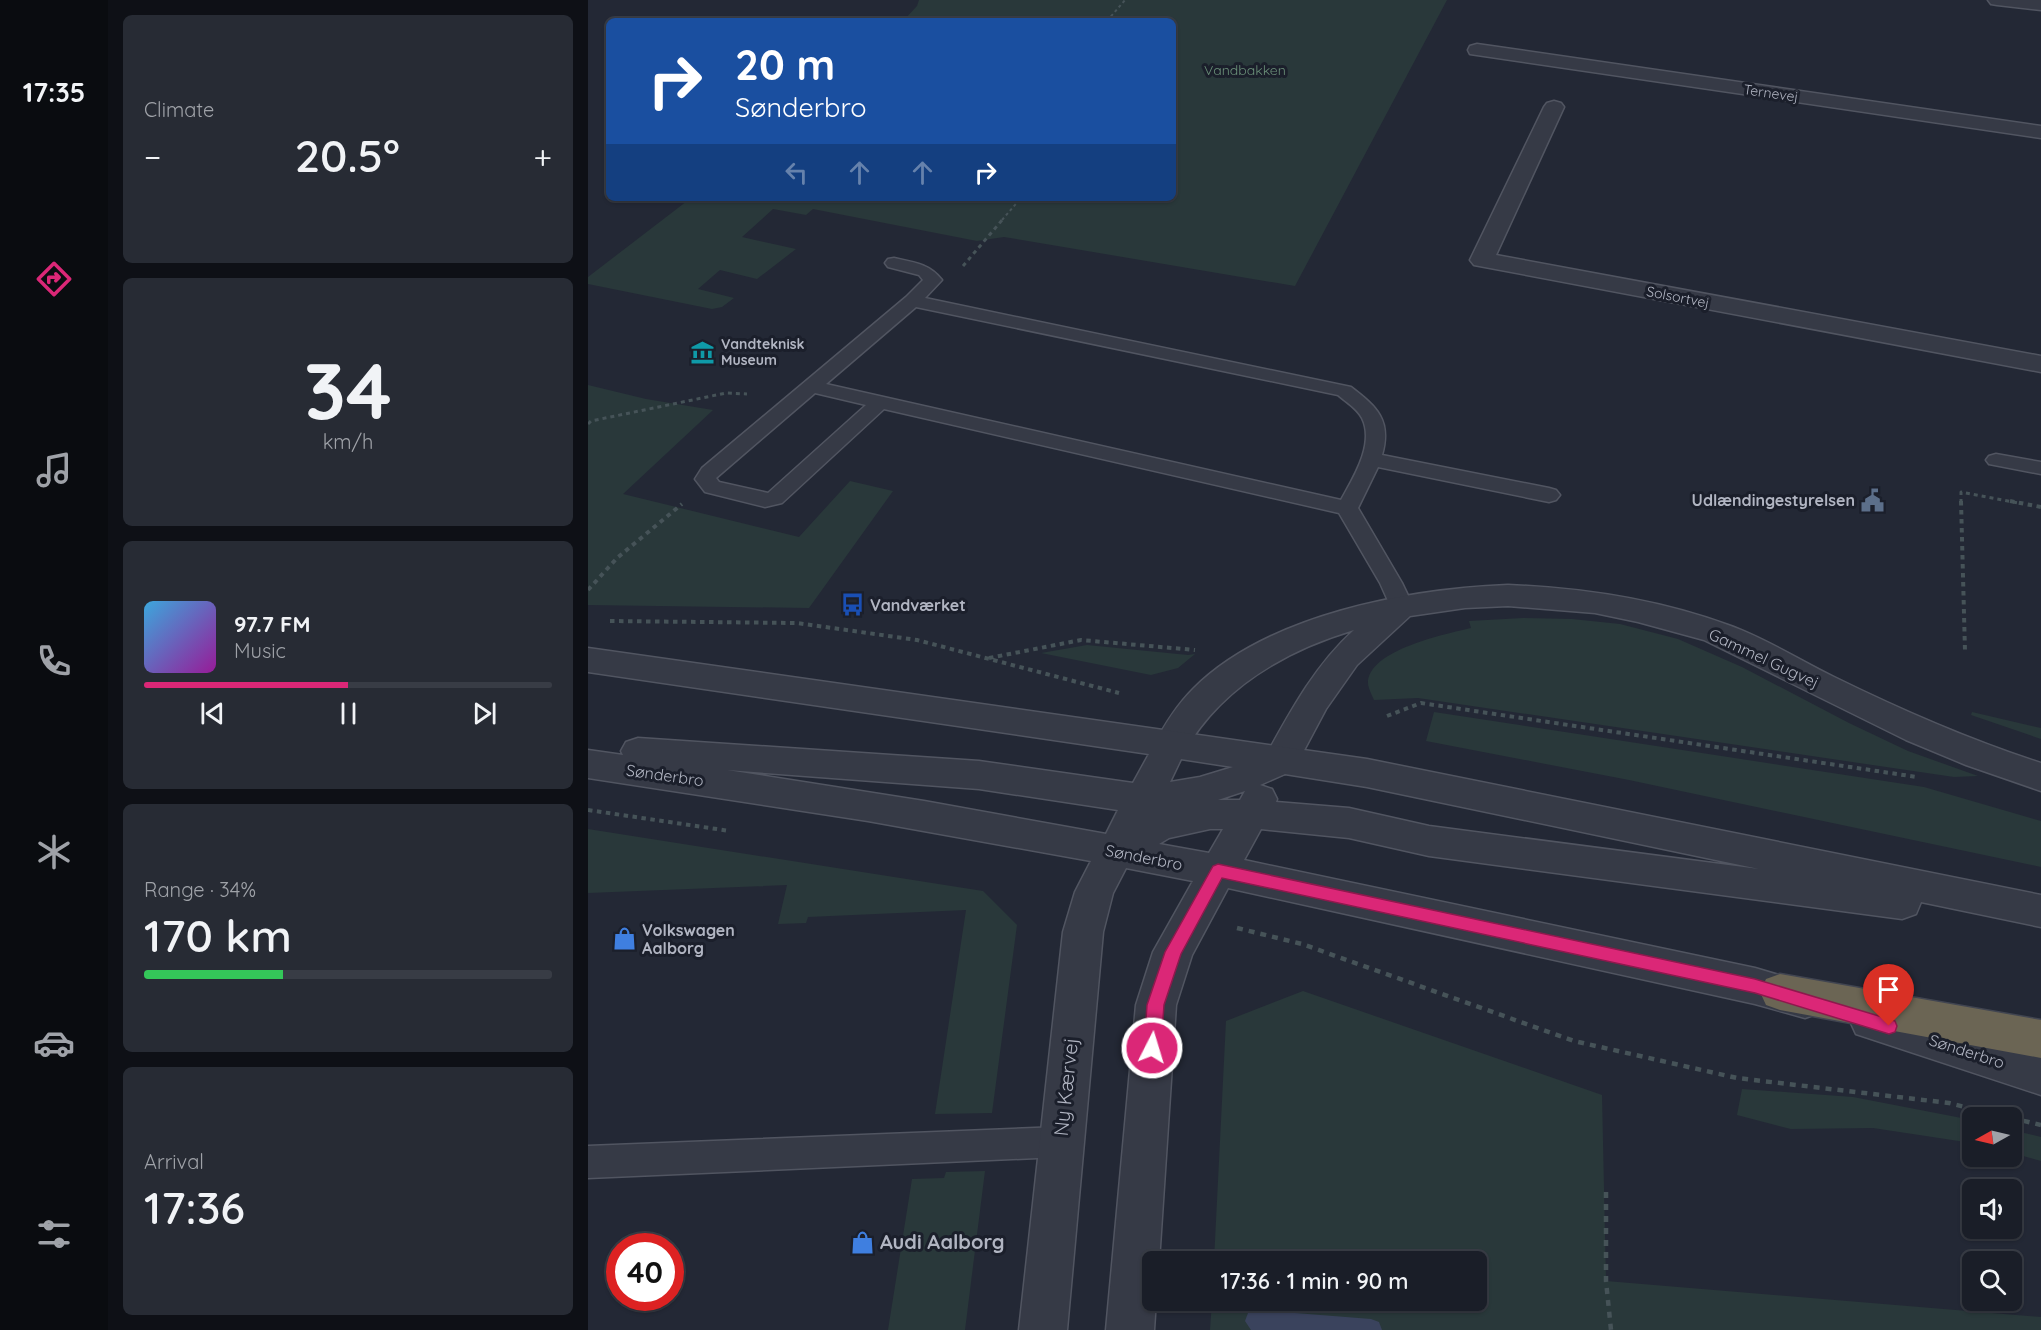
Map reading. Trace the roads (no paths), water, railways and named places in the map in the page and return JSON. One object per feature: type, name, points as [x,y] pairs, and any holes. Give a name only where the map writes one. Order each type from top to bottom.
[{"type":"highway","points":[[1780,992],[2041,1039]]},
{"type":"street","points":[[1997,0],[2041,5]]},
{"type":"street","name":"Ternevej","points":[[1477,50],[1506,46],[2041,132]]},
{"type":"street","name":"Solsortvej","points":[[1554,107],[1482,260],[2041,364]]},
{"type":"street","name":"Gammel Gugvej","points":[[1143,797],[1192,712],[1223,682],[1257,658],[1305,635],[1353,618],[1401,606],[1459,597],[1519,594],[1578,600],[1650,613],[1725,636],[1914,729],[1967,751],[2041,777]]},
{"type":"street","points":[[1130,1330],[1156,1005],[1173,952],[1313,702],[1345,657],[1401,606]]},
{"type":"street","points":[[588,660],[800,688],[1382,776],[2041,911]]},
{"type":"street","points":[[588,747],[981,775],[1068,789],[1143,797],[1185,795],[1231,784],[1281,761]]},
{"type":"street","name":"Sønderbro","points":[[588,764],[760,788],[1114,851],[1323,892],[1780,992],[2041,1075]]},
{"type":"street","name":"Ny Kærvej","points":[[1043,1330],[1060,1142],[1083,932],[1094,892],[1143,797]]},
{"type":"street","points":[[1114,851],[1161,825],[1210,814],[1251,814],[1349,823],[1430,841],[2041,921]]},
{"type":"lane","points":[[879,403],[776,498],[765,500],[712,487],[705,479],[709,473],[803,392],[912,301],[933,280],[925,271],[894,262]]},
{"type":"lane","points":[[912,301],[1344,391],[1368,410],[1378,435],[1372,459],[1347,508]]},
{"type":"lane","points":[[803,392],[879,403],[1347,508],[1391,583],[1401,606]]},
{"type":"lane","points":[[1372,459],[1549,495]]},
{"type":"lane","points":[[1996,460],[2041,468]]},
{"type":"lane","points":[[588,1162],[1060,1142]]},
{"type":"waterway","points":[[1256,1321],[1371,1330]]},
{"type":"place","name":"Vandteknisk Museum","points":[[703,352]]},
{"type":"place","name":"Udlændingestyrelsen","points":[[1873,500]]},
{"type":"place","name":"Vandværket","points":[[852,605]]},
{"type":"place","name":"Volkswagen Aalborg","points":[[624,939]]},
{"type":"place","name":"Audi Aalborg","points":[[862,1242]]},
{"type":"park label","name":"Vandbakken","points":[[1245,70]]}]
